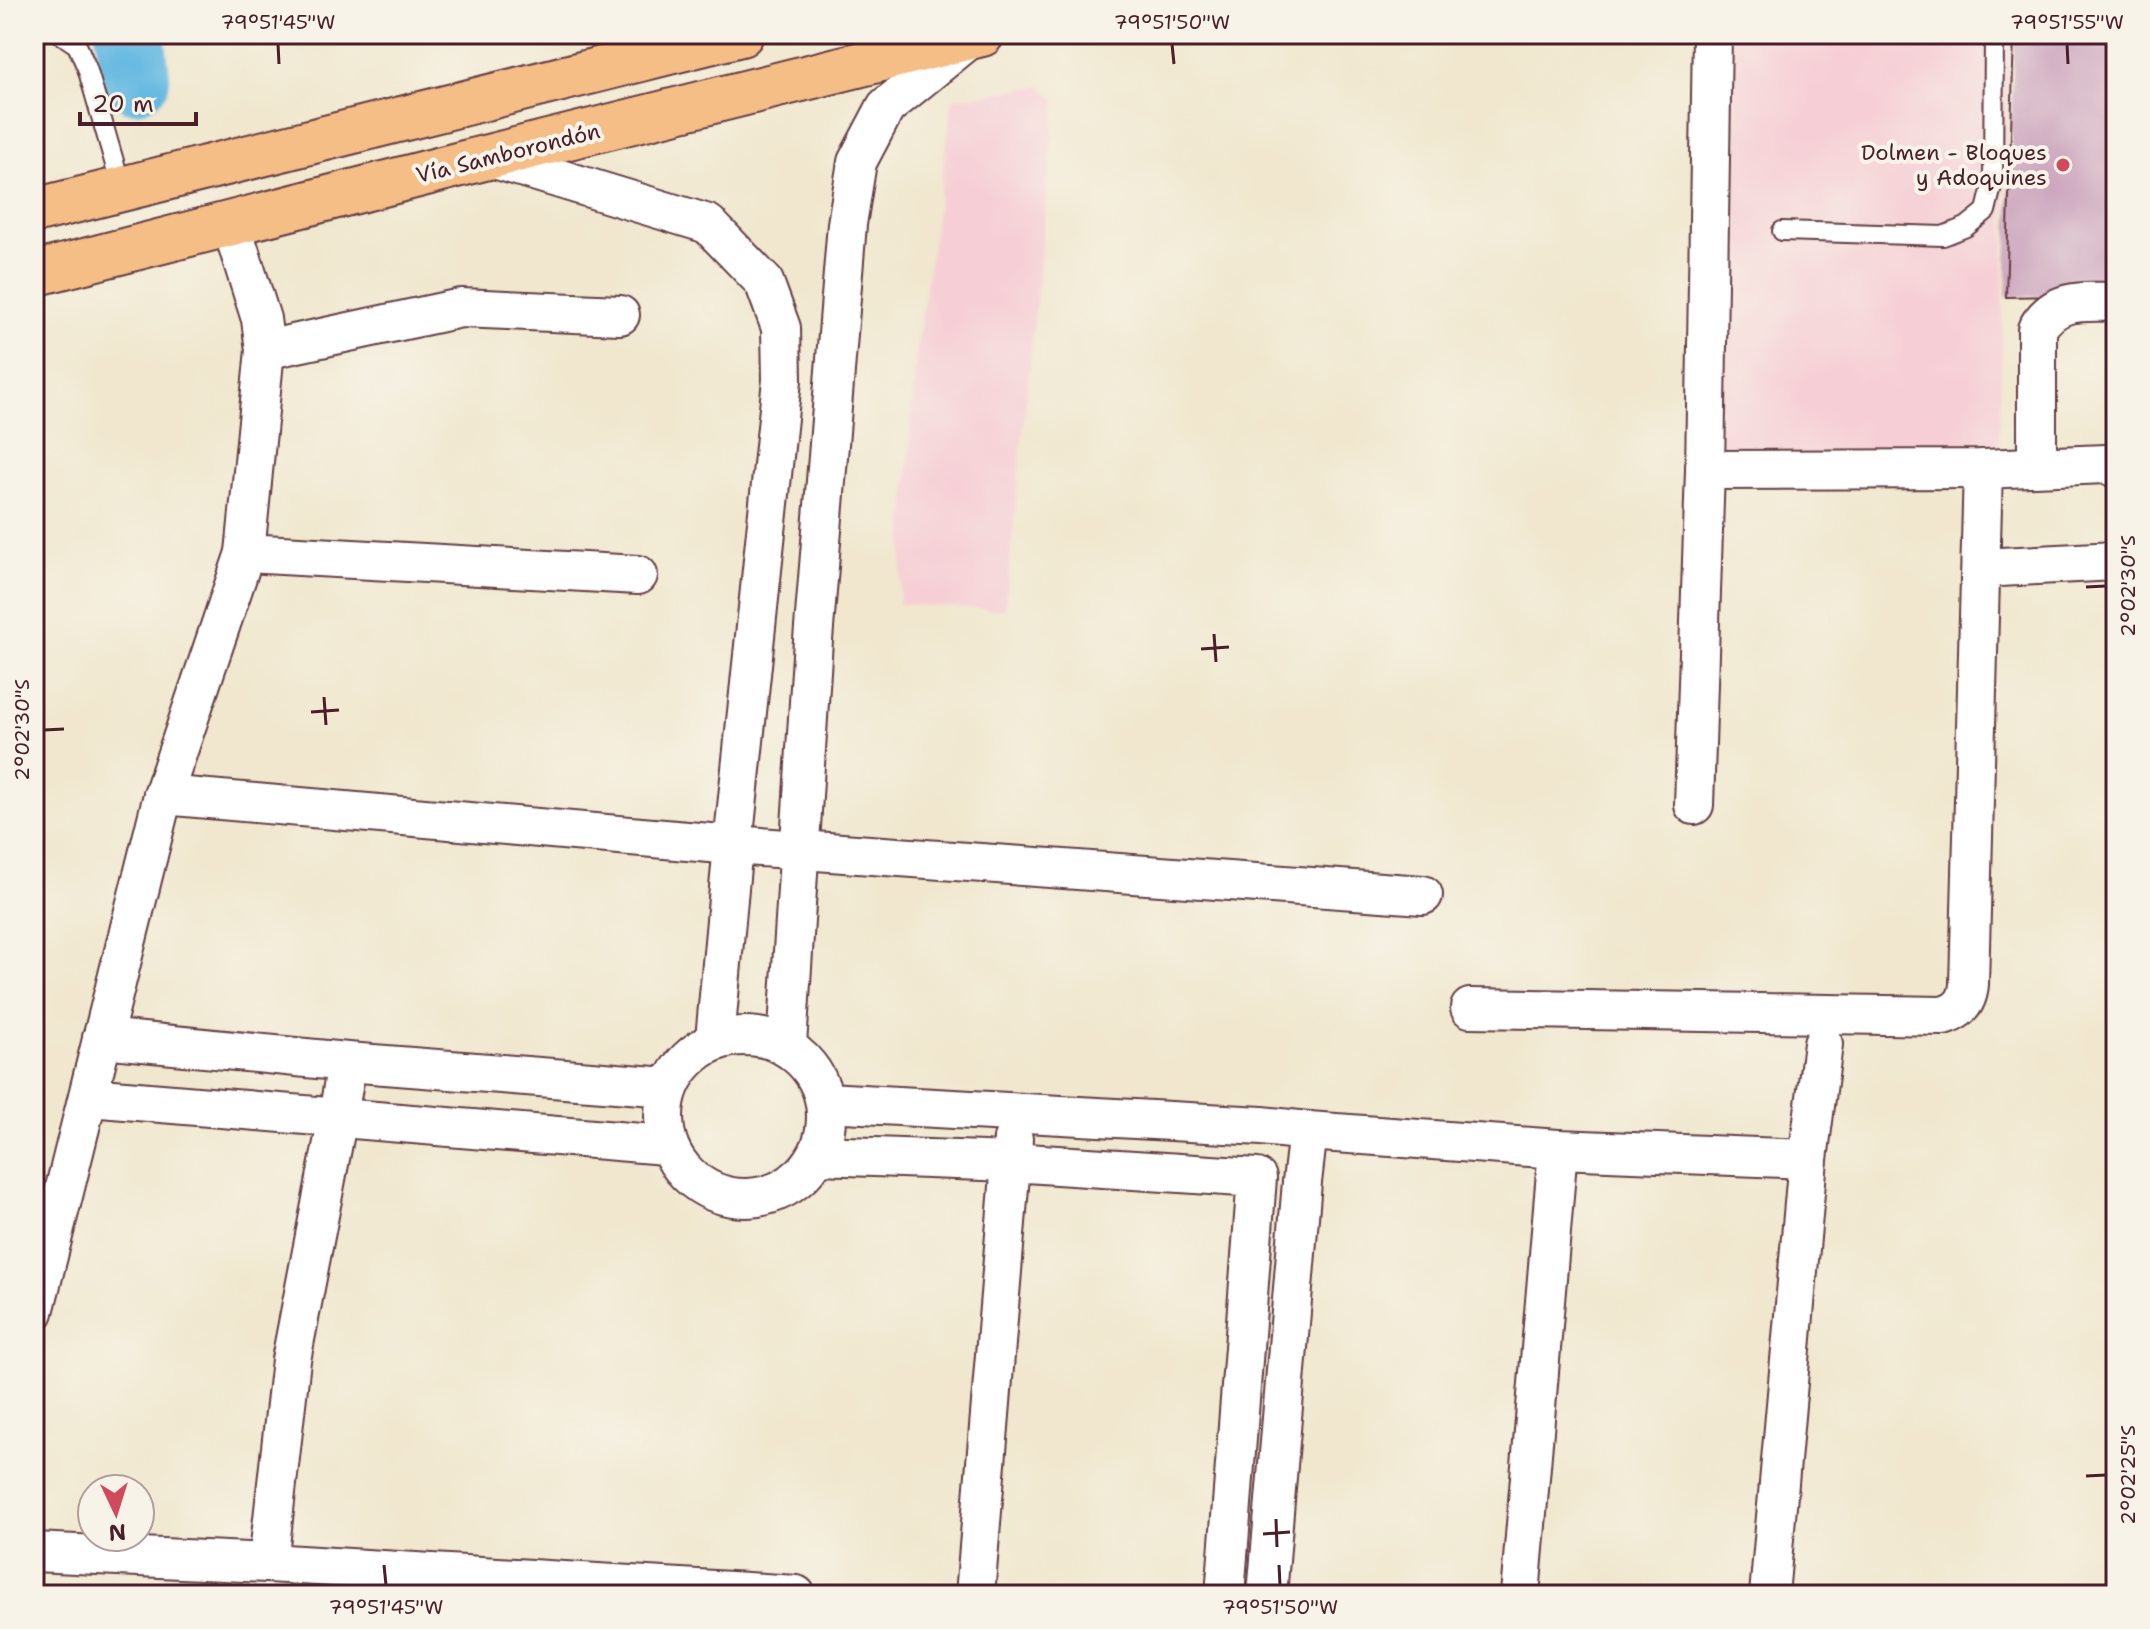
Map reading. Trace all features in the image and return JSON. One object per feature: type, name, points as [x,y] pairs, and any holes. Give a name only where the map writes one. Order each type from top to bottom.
[{"type":"main road","points":[[34,211],[646,52],[741,34]]},
{"type":"main road","name":"Vía Samborondón","points":[[34,274],[977,35]]},
{"type":"street","points":[[1694,805],[1705,470],[1712,34]]},
{"type":"street","points":[[787,1045],[824,506],[847,224],[857,162],[886,107],[977,35]]},
{"type":"street","points":[[488,157],[708,224],[764,282],[781,328],[782,380],[715,1039]]},
{"type":"street","points":[[34,1312],[163,795],[245,553],[265,350],[261,319],[231,224]]},
{"type":"street","points":[[2037,466],[2037,329],[2042,320],[2060,306],[2082,302],[2116,302]]},
{"type":"street","points":[[265,350],[461,308],[620,315]]},
{"type":"street","points":[[782,380],[835,383]]},
{"type":"street","points":[[1705,470],[1983,469],[2106,464],[2116,468]]},
{"type":"street","points":[[1470,1008],[1943,1016],[1962,1006],[1968,996],[1969,984],[1983,469]]},
{"type":"street","points":[[769,501],[824,506]]},
{"type":"street","points":[[245,553],[638,575]]},
{"type":"street","points":[[1981,568],[2116,561]]},
{"type":"street","points":[[749,701],[809,709]]},
{"type":"street","points":[[163,795],[733,845],[1423,895]]},
{"type":"street","points":[[745,1034],[787,1045],[811,1067],[826,1102],[826,1132],[819,1155],[791,1185],[757,1198],[722,1196],[690,1179],[665,1145],[662,1119],[668,1087],[683,1062],[715,1039],[745,1034]]},
{"type":"street","points":[[102,1038],[347,1062],[668,1087]]},
{"type":"street","points":[[1769,1595],[1808,1159],[1823,1044]]},
{"type":"street","points":[[268,1563],[291,1360],[347,1062]]},
{"type":"street","points":[[89,1097],[665,1145]]},
{"type":"street","points":[[826,1102],[1262,1126],[1558,1149],[1808,1159]]},
{"type":"street","points":[[975,1595],[1015,1113]]},
{"type":"street","points":[[1225,1595],[1262,1126]]},
{"type":"street","points":[[1267,1595],[1308,1131]]},
{"type":"street","points":[[1520,1595],[1558,1149]]},
{"type":"street","points":[[819,1155],[1011,1162],[1302,1182]]},
{"type":"street","points":[[34,1552],[796,1595]]},
{"type":"lane","points":[[61,34],[77,45],[87,68],[122,189]]},
{"type":"lane","points":[[1782,231],[1943,236],[1966,227],[1986,211],[1993,182],[1994,34]]},
{"type":"shaded area","points":[[1730,34],[2010,34],[1999,451],[1719,457]]},
{"type":"shaded area","points":[[1041,86],[1056,100],[1005,610],[899,604],[916,355],[953,99]]},
{"type":"building","name":"Dolmen - Bloques y Adoquines","points":[[2014,34],[2116,34],[2116,295],[2006,297]]},
{"type":"waterway","points":[[130,34],[135,78]]},
{"type":"place","name":"Dolmen - Bloques y Adoquines","points":[[2063,165]]}]
